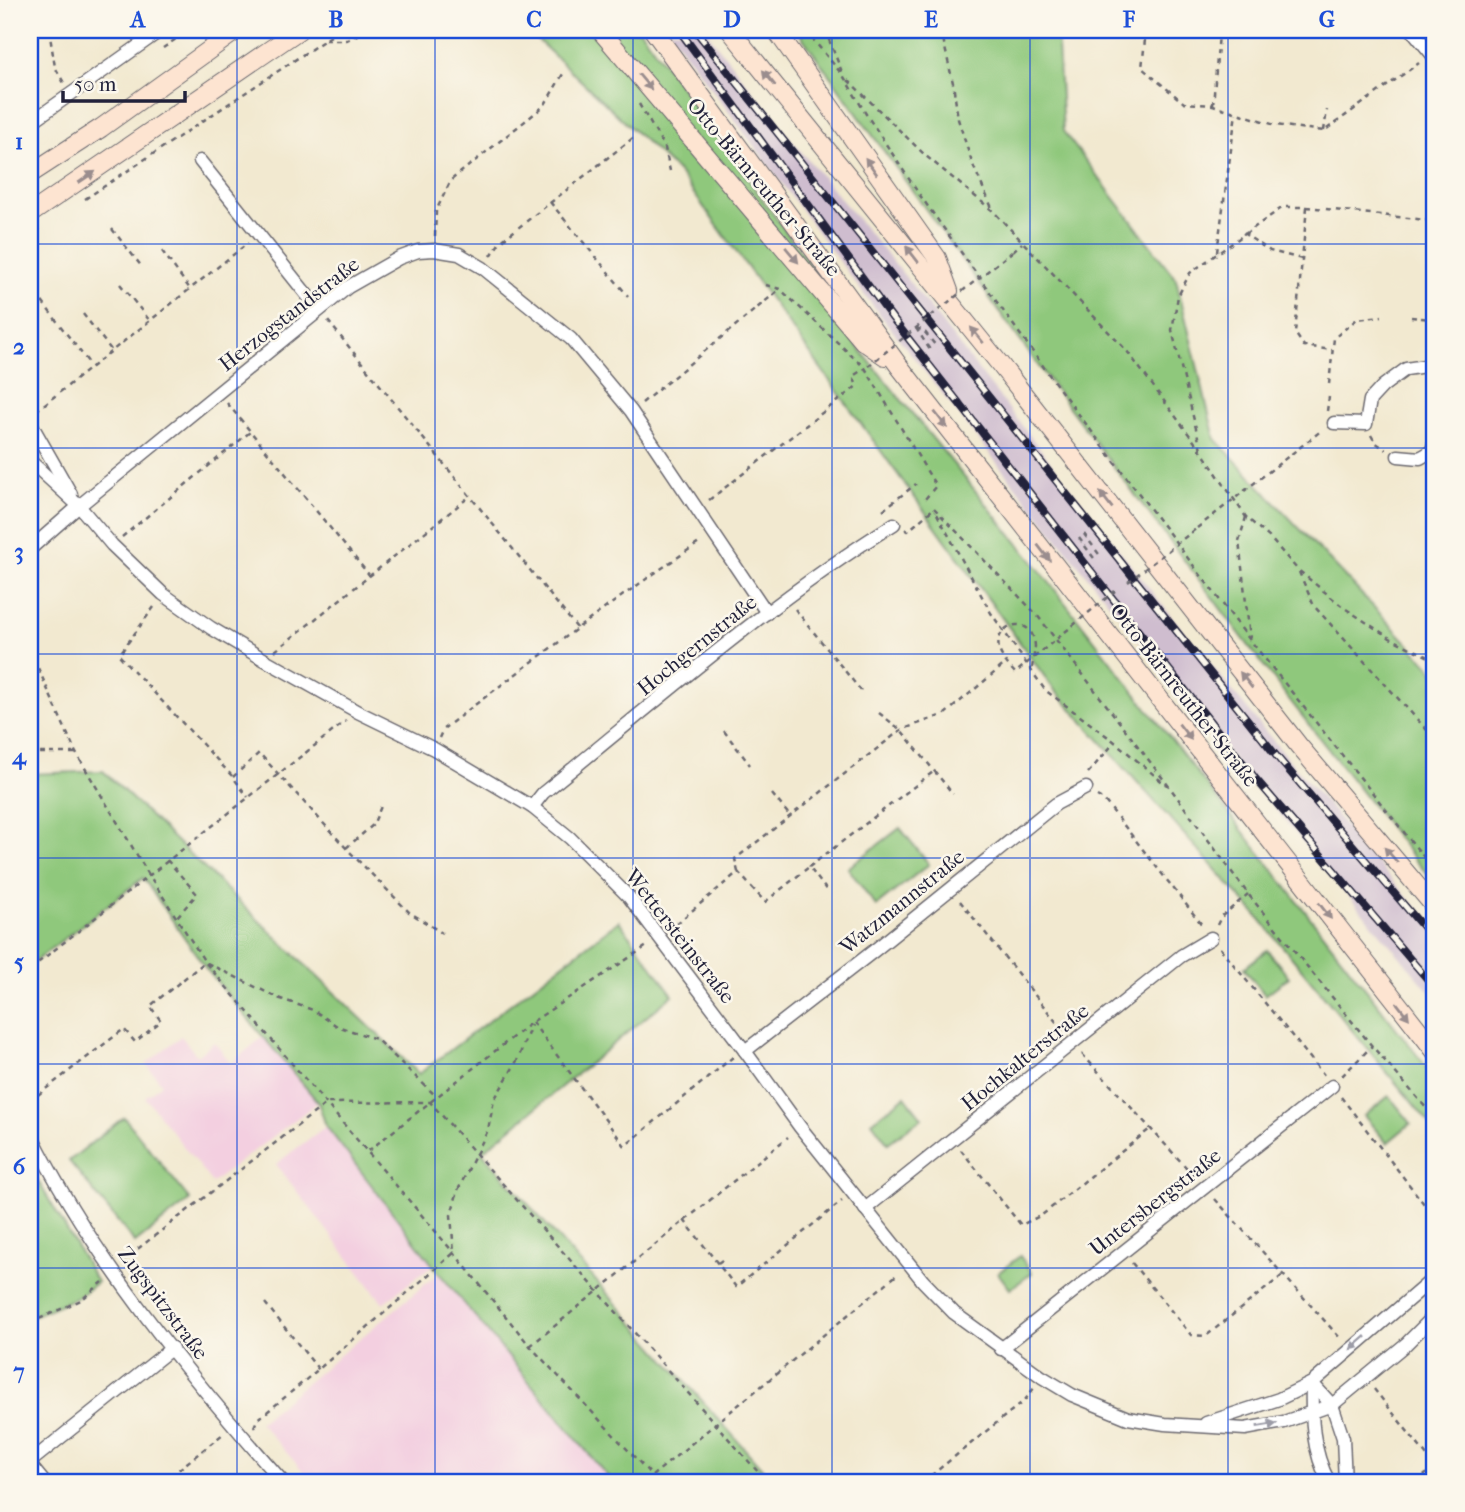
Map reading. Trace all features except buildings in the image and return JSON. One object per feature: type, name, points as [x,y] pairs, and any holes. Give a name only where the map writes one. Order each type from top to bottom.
[{"type":"main road","points":[[30,174],[101,128],[237,30]]},
{"type":"main road","points":[[35,221],[299,30]]},
{"type":"main road","name":"Otto-Bärnreuther-Straße","points":[[600,30],[863,341],[899,366]]},
{"type":"main road","name":"Otto-Bärnreuther-Straße","points":[[653,30],[899,366],[1435,1051]]},
{"type":"main road","points":[[730,30],[955,308],[1299,746],[1435,907]]},
{"type":"main road","points":[[776,30],[937,258],[955,308]]},
{"type":"street","points":[[30,122],[161,30]]},
{"type":"street","points":[[1412,30],[1433,56]]},
{"type":"street","points":[[200,161],[319,310]]},
{"type":"street","name":"Herzogstandstraße","points":[[79,506],[348,287],[399,258],[418,251],[434,250],[459,254],[483,268],[571,339],[631,411],[767,613]]},
{"type":"street","points":[[1334,423],[1366,425],[1370,400],[1383,386],[1406,369],[1424,366],[1435,379]]},
{"type":"street","name":"Wettersteinstraße","points":[[30,422],[79,506]]},
{"type":"street","points":[[1398,456],[1420,458],[1432,451],[1435,440]]},
{"type":"street","name":"Wettersteinstraße","points":[[30,461],[79,506],[112,545],[163,594],[211,628],[358,712],[434,749],[532,807],[570,838],[629,897],[800,1127],[910,1265],[954,1313],[1042,1377],[1072,1395],[1128,1418],[1165,1424],[1245,1429],[1284,1422],[1332,1405],[1406,1344],[1435,1315]]},
{"type":"street","points":[[30,549],[79,506]]},
{"type":"street","name":"Hochgernstraße","points":[[532,807],[543,793],[786,598],[847,553],[894,524]]},
{"type":"street","name":"Watzmannstraße","points":[[745,1051],[1056,804],[1086,789]]},
{"type":"street","name":"Hochkalterstraße","points":[[865,1209],[1181,957],[1211,938]]},
{"type":"street","name":"Untersbergstraße","points":[[1001,1349],[1332,1086]]},
{"type":"street","name":"Zugspitzstraße","points":[[30,1134],[68,1203],[112,1271],[234,1426],[283,1482]]},
{"type":"street","name":"Wettersteinstraße","points":[[1199,1425],[1279,1399],[1312,1383],[1435,1277]]},
{"type":"street","points":[[44,1482],[30,1463],[172,1348]]},
{"type":"street","points":[[1312,1383],[1332,1405],[1343,1438],[1345,1482]]},
{"type":"street","points":[[1312,1383],[1311,1414],[1315,1445],[1329,1482]]},
{"type":"path","points":[[49,30],[55,67],[70,95]]},
{"type":"path","points":[[75,205],[340,30]]},
{"type":"path","points":[[325,40],[347,40],[367,30]]},
{"type":"path","points":[[805,30],[844,77],[926,156],[993,211],[1127,351],[1246,516],[1297,569],[1354,615],[1390,638],[1435,660]]},
{"type":"path","points":[[825,30],[844,77],[904,171],[959,248],[1250,640],[1435,871]]},
{"type":"path","points":[[941,30],[958,119],[972,163],[993,211]]},
{"type":"path","points":[[1146,30],[1142,68],[1184,103],[1213,105],[1275,125],[1324,131],[1433,56]]},
{"type":"path","points":[[1173,30],[1219,34]]},
{"type":"path","points":[[1213,105],[1219,34],[1223,30]]},
{"type":"path","points":[[434,250],[436,211],[451,180],[544,106],[563,74]]},
{"type":"path","points":[[1324,131],[1327,110]]},
{"type":"path","points":[[1217,252],[1236,112]]},
{"type":"path","points":[[483,268],[500,242],[634,138]]},
{"type":"path","points":[[550,202],[628,296]]},
{"type":"path","points":[[1202,452],[1172,330],[1178,296],[1190,273],[1283,207],[1435,220]]},
{"type":"path","points":[[1307,207],[1295,333],[1304,346],[1332,350]]},
{"type":"path","points":[[30,235],[35,221]]},
{"type":"path","points":[[112,229],[142,267]]},
{"type":"path","points":[[1243,233],[1270,251],[1302,260]]},
{"type":"path","points":[[30,416],[258,234]]},
{"type":"path","points":[[698,509],[857,386],[853,376],[1022,243]]},
{"type":"path","points":[[162,251],[191,289]]},
{"type":"path","points":[[1429,325],[1433,308],[1435,259]]},
{"type":"path","points":[[120,284],[150,321]]},
{"type":"path","points":[[765,285],[780,289],[866,367],[936,486],[925,499]]},
{"type":"path","points":[[30,286],[92,367]]},
{"type":"path","points":[[631,411],[780,289]]},
{"type":"path","points":[[319,310],[577,628]]},
{"type":"path","points":[[83,314],[112,351]]},
{"type":"path","points":[[1329,383],[1334,338],[1357,319],[1382,316]]},
{"type":"path","points":[[1410,317],[1430,319]]},
{"type":"path","points":[[916,328],[932,353]]},
{"type":"path","points":[[916,328],[924,331],[936,345]]},
{"type":"path","points":[[219,393],[370,576]]},
{"type":"path","points":[[1128,582],[1324,428],[1334,423]]},
{"type":"path","points":[[1366,425],[1375,442],[1398,456]]},
{"type":"path","points":[[112,545],[251,431]]},
{"type":"path","points":[[883,510],[916,484]]},
{"type":"path","points":[[265,660],[469,497]]},
{"type":"path","points":[[894,524],[908,531],[934,508]]},
{"type":"path","points":[[934,508],[991,613],[1045,690],[1115,742],[1171,789]]},
{"type":"path","points":[[934,508],[1037,615],[1248,894],[1372,1046],[1435,1118]]},
{"type":"path","points":[[1246,516],[1239,541],[1250,640]]},
{"type":"path","points":[[434,749],[443,729],[635,585],[713,534]]},
{"type":"path","points":[[1084,534],[1101,557]]},
{"type":"path","points":[[1079,538],[1096,561]]},
{"type":"path","points":[[1297,569],[1314,606],[1435,739]]},
{"type":"path","points":[[1031,670],[1035,647],[1035,636],[1028,628],[1017,624],[1007,627],[999,638],[999,650],[1015,673],[1115,592]]},
{"type":"path","points":[[163,594],[119,655],[233,777],[248,797]]},
{"type":"path","points":[[786,598],[862,692]]},
{"type":"path","points":[[30,650],[76,753],[205,962],[368,1151],[530,1346],[658,1482]]},
{"type":"path","points":[[933,772],[765,902],[738,872],[735,859],[790,816],[901,730],[946,713],[1006,663]]},
{"type":"path","points":[[30,970],[358,712]]},
{"type":"path","points":[[879,713],[901,730],[953,794]]},
{"type":"path","points":[[724,731],[750,765]]},
{"type":"path","points":[[1086,789],[1088,771],[1115,742]]},
{"type":"path","points":[[30,754],[76,753]]},
{"type":"path","points":[[233,777],[259,753],[409,912],[442,933]]},
{"type":"path","points":[[772,794],[790,816]]},
{"type":"path","points":[[346,848],[373,825],[382,804]]},
{"type":"path","points":[[167,860],[197,894],[176,918]]},
{"type":"path","points":[[809,867],[828,892]]},
{"type":"path","points":[[368,1151],[532,1022],[660,938],[738,872]]},
{"type":"path","points":[[950,888],[1073,1043]]},
{"type":"path","points":[[1211,938],[1220,917],[1248,894]]},
{"type":"path","points":[[205,962],[278,998],[313,1010],[337,1026],[376,1039],[437,1097]]},
{"type":"path","points":[[30,1101],[124,1029],[135,1042],[161,1021],[150,1006],[205,962]]},
{"type":"path","points":[[532,1022],[625,1146],[729,1060],[745,1051]]},
{"type":"path","points":[[454,1253],[451,1215],[458,1190],[488,1130],[494,1100],[518,1059],[532,1022]]},
{"type":"path","points":[[1372,1046],[1332,1086],[1435,1218]]},
{"type":"path","points":[[30,1323],[81,1300],[112,1271],[327,1103],[430,1102],[767,1482]]},
{"type":"path","points":[[530,1346],[800,1127]]},
{"type":"path","points":[[953,1139],[1021,1226],[1042,1215],[1150,1129]]},
{"type":"path","points":[[684,1220],[736,1287],[852,1193]]},
{"type":"path","points":[[1123,1252],[1191,1335],[1206,1336],[1283,1275]]},
{"type":"path","points":[[247,1441],[257,1420],[454,1253]]},
{"type":"path","points":[[718,1263],[725,1258]]},
{"type":"path","points":[[652,1476],[910,1265]]},
{"type":"path","points":[[265,1303],[319,1370]]},
{"type":"path","points":[[923,1482],[1025,1400],[1042,1377]]},
{"type":"path","points":[[1365,1378],[1435,1467],[1416,1482]]},
{"type":"path","points":[[163,1482],[234,1426]]},
{"type":"shaded area","points":[[668,30],[705,30],[775,120],[904,275],[1171,616],[1284,754],[1435,930],[1435,998],[1251,781],[1024,497],[866,297]]},
{"type":"shaded area","points":[[181,1036],[197,1056],[214,1042],[231,1063],[263,1037],[318,1102],[212,1183],[145,1097],[162,1084],[146,1064]]},
{"type":"shaded area","points":[[326,1126],[433,1265],[383,1303],[276,1164]]},
{"type":"shaded area","points":[[439,1273],[612,1482],[313,1482],[259,1422]]},
{"type":"green space","points":[[527,30],[640,30],[818,276],[809,287],[1031,559],[1435,1078],[1435,1130],[1259,918],[1053,688],[679,173]]},
{"type":"green space","points":[[797,30],[1057,30],[1063,131],[1176,279],[1215,439],[1435,672],[1435,883],[1288,698],[1050,382]]},
{"type":"green space","points":[[103,771],[419,1074],[619,921],[673,995],[482,1152],[774,1482],[612,1482],[439,1273],[326,1126],[318,1102],[207,970],[143,878],[30,965],[30,774]]},
{"type":"green space","points":[[900,828],[929,864],[876,906],[848,868]]},
{"type":"green space","points":[[1267,950],[1289,977],[1265,995],[1244,968]]},
{"type":"green space","points":[[905,1096],[922,1118],[888,1143],[872,1122]]},
{"type":"green space","points":[[1389,1096],[1411,1123],[1387,1143],[1364,1116]]},
{"type":"green space","points":[[124,1117],[190,1200],[135,1243],[69,1161]]},
{"type":"green space","points":[[30,1167],[97,1282],[78,1297],[30,1317]]},
{"type":"green space","points":[[1020,1256],[1032,1273],[1010,1289],[998,1273]]},
{"type":"railway","points":[[679,30],[893,319],[1143,637],[1255,778],[1435,988]]},
{"type":"railway","points":[[695,30],[1278,758],[1435,941]]}]
